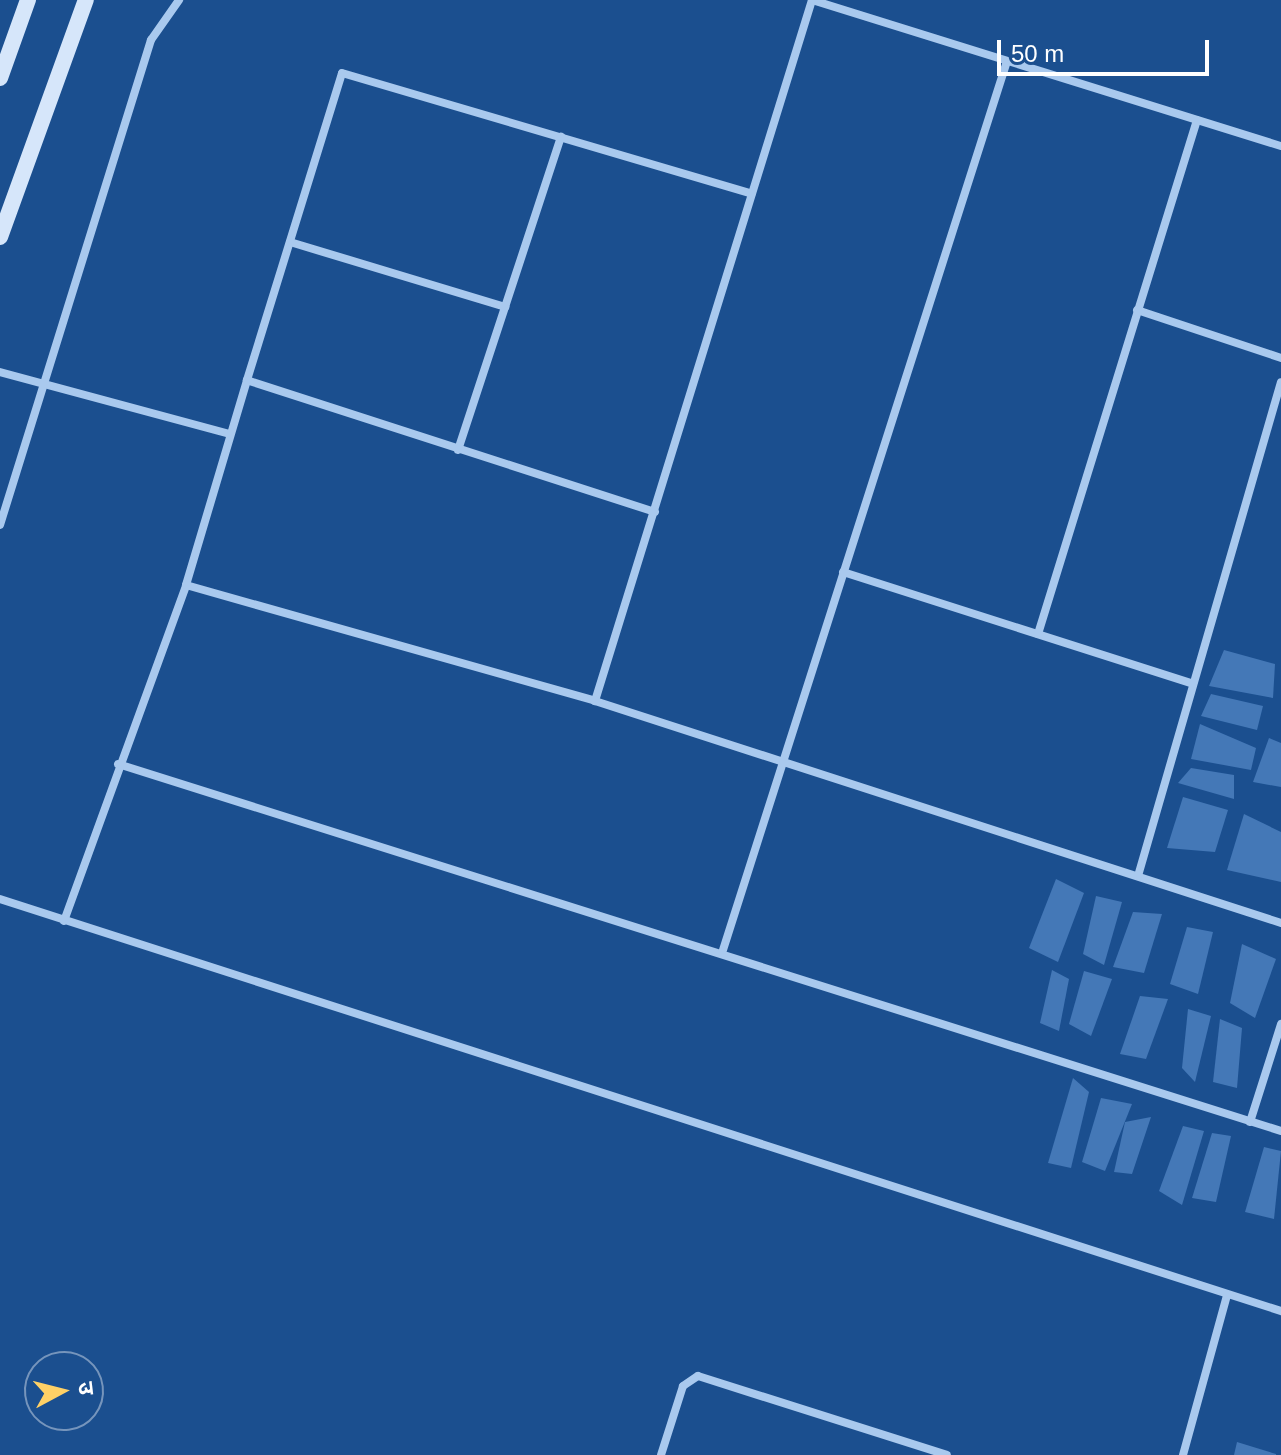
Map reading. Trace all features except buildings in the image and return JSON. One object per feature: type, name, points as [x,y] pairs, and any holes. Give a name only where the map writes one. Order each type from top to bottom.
[{"type":"street","points":[[0,78],[28,0]]},
{"type":"street","points":[[0,237],[86,0]]},
{"type":"street","points":[[0,525],[41,383],[151,40],[179,0]]},
{"type":"street","points":[[595,701],[812,0],[1281,146]]},
{"type":"street","points":[[723,950],[1007,61]]},
{"type":"street","points":[[64,921],[118,764],[186,585],[342,73],[752,194]]},
{"type":"street","points":[[1038,634],[1197,120]]},
{"type":"street","points":[[458,450],[561,137]]},
{"type":"street","points":[[290,242],[505,307]]},
{"type":"street","points":[[1137,310],[1281,358]]},
{"type":"street","points":[[0,372],[230,434]]},
{"type":"street","points":[[247,380],[655,512]]},
{"type":"street","points":[[1138,876],[1281,382]]},
{"type":"street","points":[[843,572],[1193,684]]},
{"type":"street","points":[[186,585],[595,701],[1281,923]]},
{"type":"street","points":[[118,764],[723,950],[1281,1131]]},
{"type":"street","points":[[0,899],[1281,1311]]},
{"type":"street","points":[[1250,1122],[1281,1024]]},
{"type":"street","points":[[1183,1455],[1227,1295]]},
{"type":"street","points":[[661,1455],[683,1386],[698,1376],[947,1455]]}]
